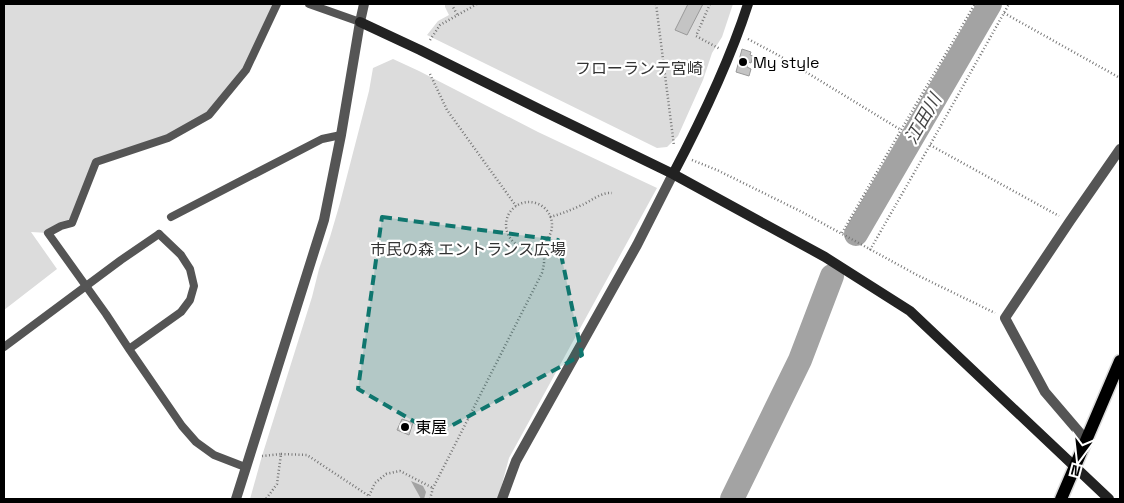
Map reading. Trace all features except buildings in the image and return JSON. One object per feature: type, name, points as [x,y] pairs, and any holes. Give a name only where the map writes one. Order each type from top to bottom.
[{"type":"main road","points":[[1061,499],[1120,362]]},
{"type":"street","points":[[236,499],[324,220],[364,4]]},
{"type":"street","points":[[502,499],[516,461],[637,245],[697,130],[738,34],[748,4]]},
{"type":"street","points":[[360,22],[673,174],[825,257],[910,311],[1109,499]]},
{"type":"street","points":[[1086,440],[1046,392],[1005,318],[1120,149]]},
{"type":"lane","points":[[245,467],[214,456],[196,442],[182,426],[48,233],[72,223],[96,162],[168,138],[209,115],[246,70],[276,4]]},
{"type":"lane","points":[[309,4],[360,22]]},
{"type":"lane","points":[[171,217],[322,139],[341,135]]},
{"type":"lane","points":[[4,347],[158,234],[181,254],[190,269],[194,286],[190,300],[181,312],[129,349]]},
{"type":"path","points":[[453,4],[458,16]]},
{"type":"path","points":[[430,40],[440,26],[477,4]]},
{"type":"path","points":[[656,4],[674,146]]},
{"type":"path","points":[[710,4],[696,36],[720,50]]},
{"type":"path","points":[[842,233],[975,4]]},
{"type":"path","points":[[870,250],[1009,4]]},
{"type":"path","points":[[1004,12],[1120,78]]},
{"type":"path","points":[[738,34],[778,55],[901,130]]},
{"type":"path","points":[[430,74],[447,110],[516,206]]},
{"type":"path","points":[[930,145],[1070,221]]},
{"type":"path","points":[[682,156],[717,170],[802,212],[917,275],[1005,318]]},
{"type":"path","points":[[550,217],[584,204],[603,194],[612,193]]},
{"type":"path","points":[[527,201],[534,202],[543,206],[550,214],[552,228],[544,244],[534,249],[522,248],[507,235],[505,228],[508,214],[516,206],[527,201]]},
{"type":"path","points":[[430,499],[433,488],[542,273],[545,262],[541,246]]},
{"type":"path","points":[[262,456],[281,454],[307,455],[369,498],[375,483],[386,474],[400,471],[433,488]]},
{"type":"path","points":[[266,499],[277,484],[281,454]]},
{"type":"highlighted area","points":[[382,217],[558,240],[582,355],[436,434],[358,389]]},
{"type":"green space","points":[[4,4],[277,4],[246,70],[209,115],[168,138],[96,162],[72,223],[48,233],[31,232],[57,269],[4,310]]},
{"type":"green space","name":"フローランテ宮崎","points":[[445,4],[733,4],[722,37],[712,53],[703,80],[678,136],[667,147],[657,148],[427,35],[438,21],[449,15]]},
{"type":"green space","name":"市民の森 エントランス広場","points":[[393,59],[538,132],[657,188],[509,458],[498,499],[250,499],[340,203],[369,91],[373,68]]},
{"type":"shaded area","points":[[411,481],[423,486],[426,492],[424,499],[421,499]]},
{"type":"waterway","name":"江田川","points":[[856,234],[990,4]]},
{"type":"waterway","name":"江田川","points":[[732,499],[800,360],[832,276]]},
{"type":"place","name":"My style","points":[[743,62]]},
{"type":"place","name":"東屋","points":[[405,427]]}]
